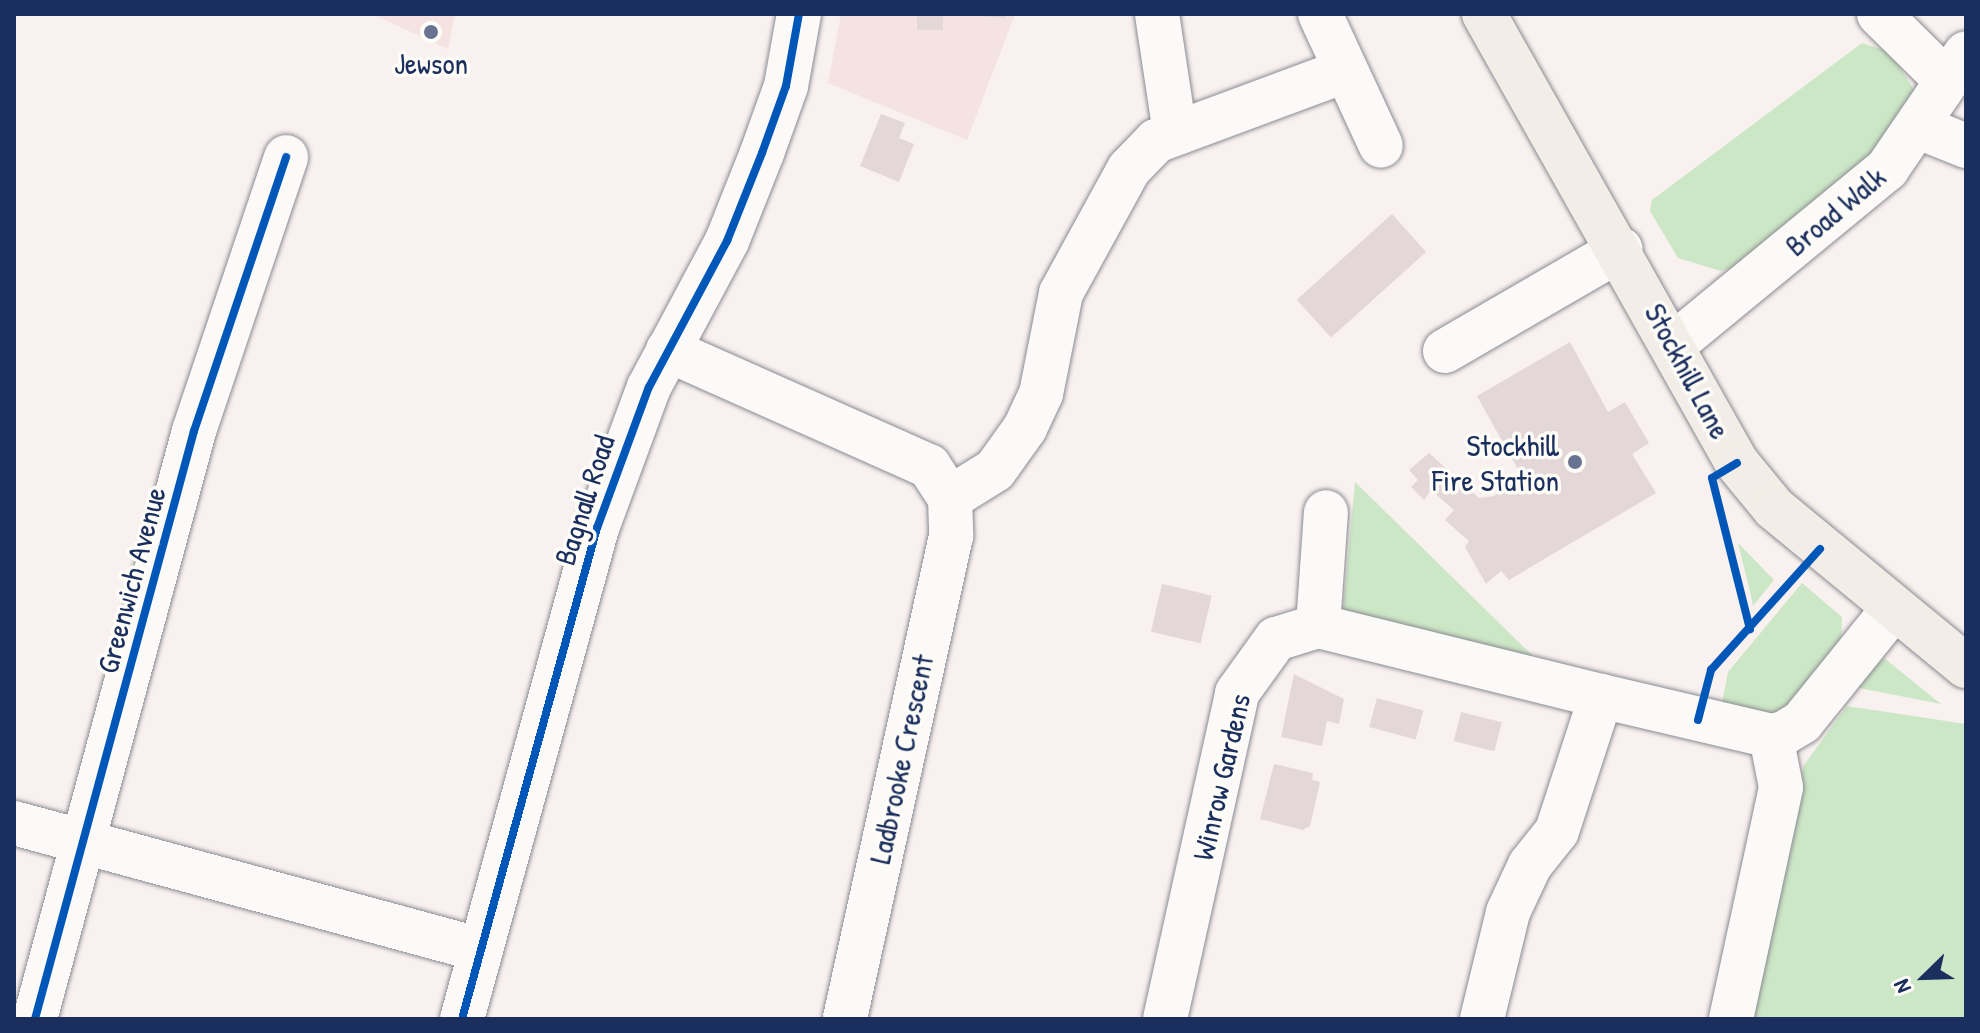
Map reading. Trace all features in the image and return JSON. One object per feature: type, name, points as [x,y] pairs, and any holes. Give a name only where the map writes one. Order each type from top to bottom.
[{"type":"main road","name":"Stockhill Lane","points":[[1484,14],[1759,492],[1966,666]]},
{"type":"street","name":"Bagnall Road","points":[[462,1019],[477,949],[597,528],[668,350],[727,241],[762,153],[786,86],[799,14]]},
{"type":"street","points":[[1157,14],[1161,58],[1175,133]]},
{"type":"street","points":[[1320,14],[1342,72],[1381,146]]},
{"type":"street","points":[[1879,14],[1955,66]]},
{"type":"street","name":"Broad Walk","points":[[1674,344],[1887,169],[1919,127],[1955,66]]},
{"type":"street","points":[[668,350],[929,466],[950,498],[995,470],[1025,428],[1041,394],[1061,293],[1129,169],[1156,141],[1342,72]]},
{"type":"street","points":[[1919,127],[1966,146]]},
{"type":"street","name":"Greenwich Avenue","points":[[35,1019],[86,841],[194,431],[286,157]]},
{"type":"street","points":[[1445,351],[1621,249]]},
{"type":"street","name":"Ladbrooke Crescent","points":[[845,1019],[951,536],[950,498]]},
{"type":"street","points":[[1326,512],[1318,626],[1771,736],[1802,722],[1894,608]]},
{"type":"street","name":"Winrow Gardens","points":[[1165,1019],[1237,693],[1276,639],[1318,626]]},
{"type":"street","points":[[1482,1019],[1508,912],[1530,865],[1557,831],[1601,696]]},
{"type":"street","points":[[1731,1019],[1781,787],[1771,736]]},
{"type":"street","points":[[14,823],[477,949]]},
{"type":"shaded area","name":"Jewson","points":[[372,14],[455,14],[448,49]]},
{"type":"shaded area","points":[[841,14],[1015,14],[967,140],[828,83]]},
{"type":"green space","points":[[1862,43],[1890,52],[1918,96],[1887,145],[1734,267],[1721,271],[1678,258],[1650,211],[1652,200]]},
{"type":"green space","points":[[1355,482],[1537,660],[1343,610]]},
{"type":"green space","points":[[1738,543],[1774,580],[1753,606],[1751,596]]},
{"type":"green space","points":[[1802,583],[1842,617],[1841,648],[1785,714],[1720,713],[1728,672]]},
{"type":"green space","points":[[1884,658],[1941,704],[1854,687]]},
{"type":"green space","points":[[1847,706],[1966,724],[1966,1019],[1745,1019],[1804,765]]},
{"type":"building","points":[[917,14],[943,14],[943,30],[917,30]]},
{"type":"building","points":[[958,14],[1005,14],[1005,18]]},
{"type":"building","points":[[881,114],[905,123],[899,138],[914,144],[899,182],[860,166]]},
{"type":"building","points":[[1392,214],[1426,252],[1331,338],[1297,300]]},
{"type":"building","name":"Stockhill Fire Station","points":[[1570,342],[1608,412],[1625,402],[1649,443],[1632,454],[1656,493],[1509,580],[1501,571],[1486,584],[1465,547],[1469,541],[1445,520],[1454,510],[1431,490],[1424,500],[1411,487],[1418,480],[1409,470],[1429,453],[1479,498],[1494,496],[1520,473],[1477,396]]},
{"type":"building","points":[[1162,584],[1212,595],[1201,643],[1151,632]]},
{"type":"building","points":[[1294,674],[1344,699],[1339,724],[1327,721],[1322,746],[1281,737]]},
{"type":"building","points":[[1377,698],[1423,710],[1416,739],[1369,727]]},
{"type":"building","points":[[1461,712],[1502,722],[1494,751],[1454,741]]},
{"type":"building","points":[[1274,764],[1313,773],[1312,780],[1320,782],[1310,826],[1303,830],[1260,819]]},
{"type":"cycle path","points":[[462,1019],[597,528],[649,387],[727,241],[762,153],[786,86],[799,14]]},
{"type":"cycle path","points":[[35,1019],[194,431],[286,157]]},
{"type":"cycle path","points":[[1737,463],[1712,478],[1750,629]]},
{"type":"cycle path","points":[[1698,720],[1711,670],[1820,549]]},
{"type":"place","name":"Jewson","points":[[431,32]]},
{"type":"place","name":"Stockhill Fire Station","points":[[1575,462]]}]
